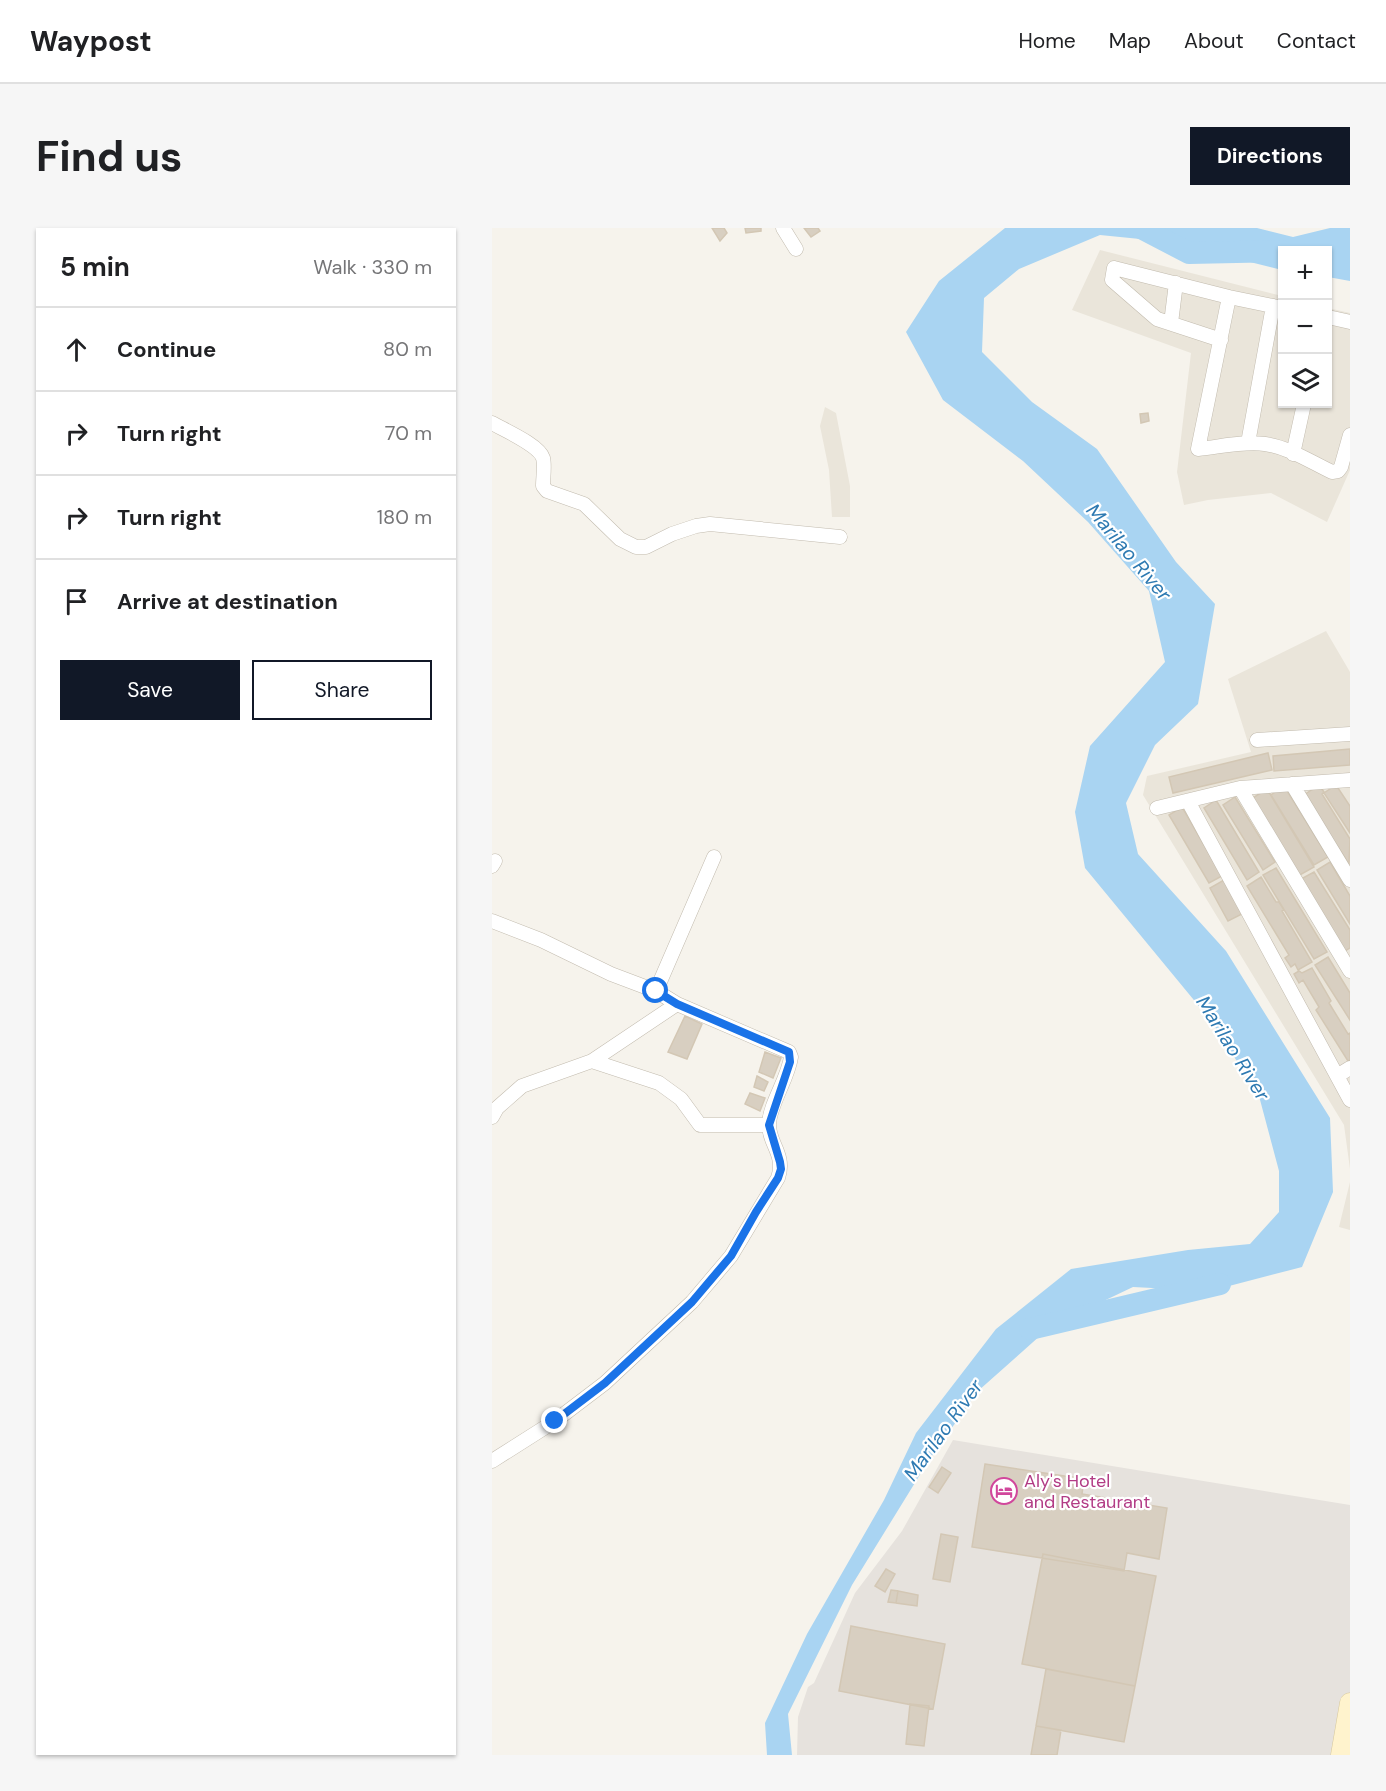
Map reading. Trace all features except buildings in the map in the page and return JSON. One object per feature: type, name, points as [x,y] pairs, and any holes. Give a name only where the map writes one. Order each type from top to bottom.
[{"type":"main road","points":[[1341,1755],[1350,1703]]},
{"type":"street","points":[[783,228],[796,249]]},
{"type":"street","points":[[1221,340],[1157,319],[1112,280],[1113,268],[1278,307],[1248,443]]},
{"type":"street","points":[[1171,323],[1176,283]]},
{"type":"street","points":[[1229,297],[1198,449],[1248,443],[1276,447],[1332,472],[1338,471],[1341,467],[1350,435]]},
{"type":"street","points":[[1332,318],[1350,322]]},
{"type":"street","points":[[1293,454],[1303,408]]},
{"type":"street","points":[[492,423],[538,451],[543,458],[543,486],[547,490],[584,504],[629,545],[645,547],[672,534],[710,524],[840,537]]},
{"type":"street","points":[[1257,740],[1350,734]]},
{"type":"street","points":[[1157,808],[1240,788],[1348,783]]},
{"type":"street","points":[[1292,784],[1350,880]]},
{"type":"street","points":[[1240,788],[1350,971]]},
{"type":"street","points":[[1188,801],[1350,1100]]},
{"type":"street","points":[[656,991],[714,857]]},
{"type":"street","points":[[492,921],[541,940],[611,974],[656,991],[677,1004],[789,1052],[790,1062],[769,1125],[781,1169],[778,1178],[731,1256],[692,1302],[605,1383],[555,1421],[492,1461]]},
{"type":"street","points":[[492,1117],[497,1108],[522,1086],[592,1061],[677,1004]]},
{"type":"street","points":[[592,1061],[659,1083],[681,1098],[700,1125],[769,1125]]},
{"type":"street","points":[[1336,1076],[1350,1068]]},
{"type":"shaded area","points":[[1100,250],[1278,295],[1278,408],[1332,408],[1332,309],[1350,313],[1350,470],[1327,522],[1271,493],[1184,505],[1177,472],[1191,353],[1072,310]]},
{"type":"shaded area","points":[[825,407],[836,413],[850,486],[850,517],[832,517],[829,470],[820,426]]},
{"type":"shaded area","points":[[1326,631],[1350,672],[1350,1169],[1344,1125],[1143,795],[1147,776],[1251,752],[1228,679]]},
{"type":"shaded area","points":[[1350,1182],[1350,1230],[1339,1227]]},
{"type":"shaded area","points":[[953,1440],[1350,1505],[1350,1755],[797,1755],[798,1717],[808,1687],[814,1683],[855,1593],[902,1531]]},
{"type":"water","points":[[1005,228],[1257,228],[1293,237],[1330,228],[1350,228],[1350,281],[1332,278],[1332,246],[1278,246],[1278,269],[1170,242],[1100,235],[1019,269],[984,298],[982,352],[1032,402],[1097,449],[1176,562],[1215,604],[1198,704],[1155,745],[1126,803],[1138,854],[1226,951],[1330,1118],[1333,1192],[1302,1267],[1210,1291],[1133,1287],[1051,1326],[978,1391],[929,1460],[852,1585],[788,1714],[792,1755],[767,1755],[765,1723],[807,1634],[884,1500],[916,1433],[996,1329],[1071,1269],[1188,1250],[1250,1244],[1279,1212],[1279,1171],[1259,1096],[1212,1022],[1085,868],[1075,812],[1090,746],[1165,662],[1149,591],[1088,522],[1023,461],[943,400],[906,332],[939,281]]},
{"type":"waterway","name":"Marilao River","points":[[1141,228],[1189,253],[1278,251]]},
{"type":"waterway","name":"Marilao River","points":[[1030,1329],[1220,1284]]},
{"type":"place","name":"Aly's Hotel and Restaurant","points":[[1004,1491]]},
{"type":"route","points":[[555,1421],[605,1383],[692,1302],[731,1256],[778,1178],[781,1169],[769,1125],[790,1062],[789,1052],[677,1004],[656,991]]}]
